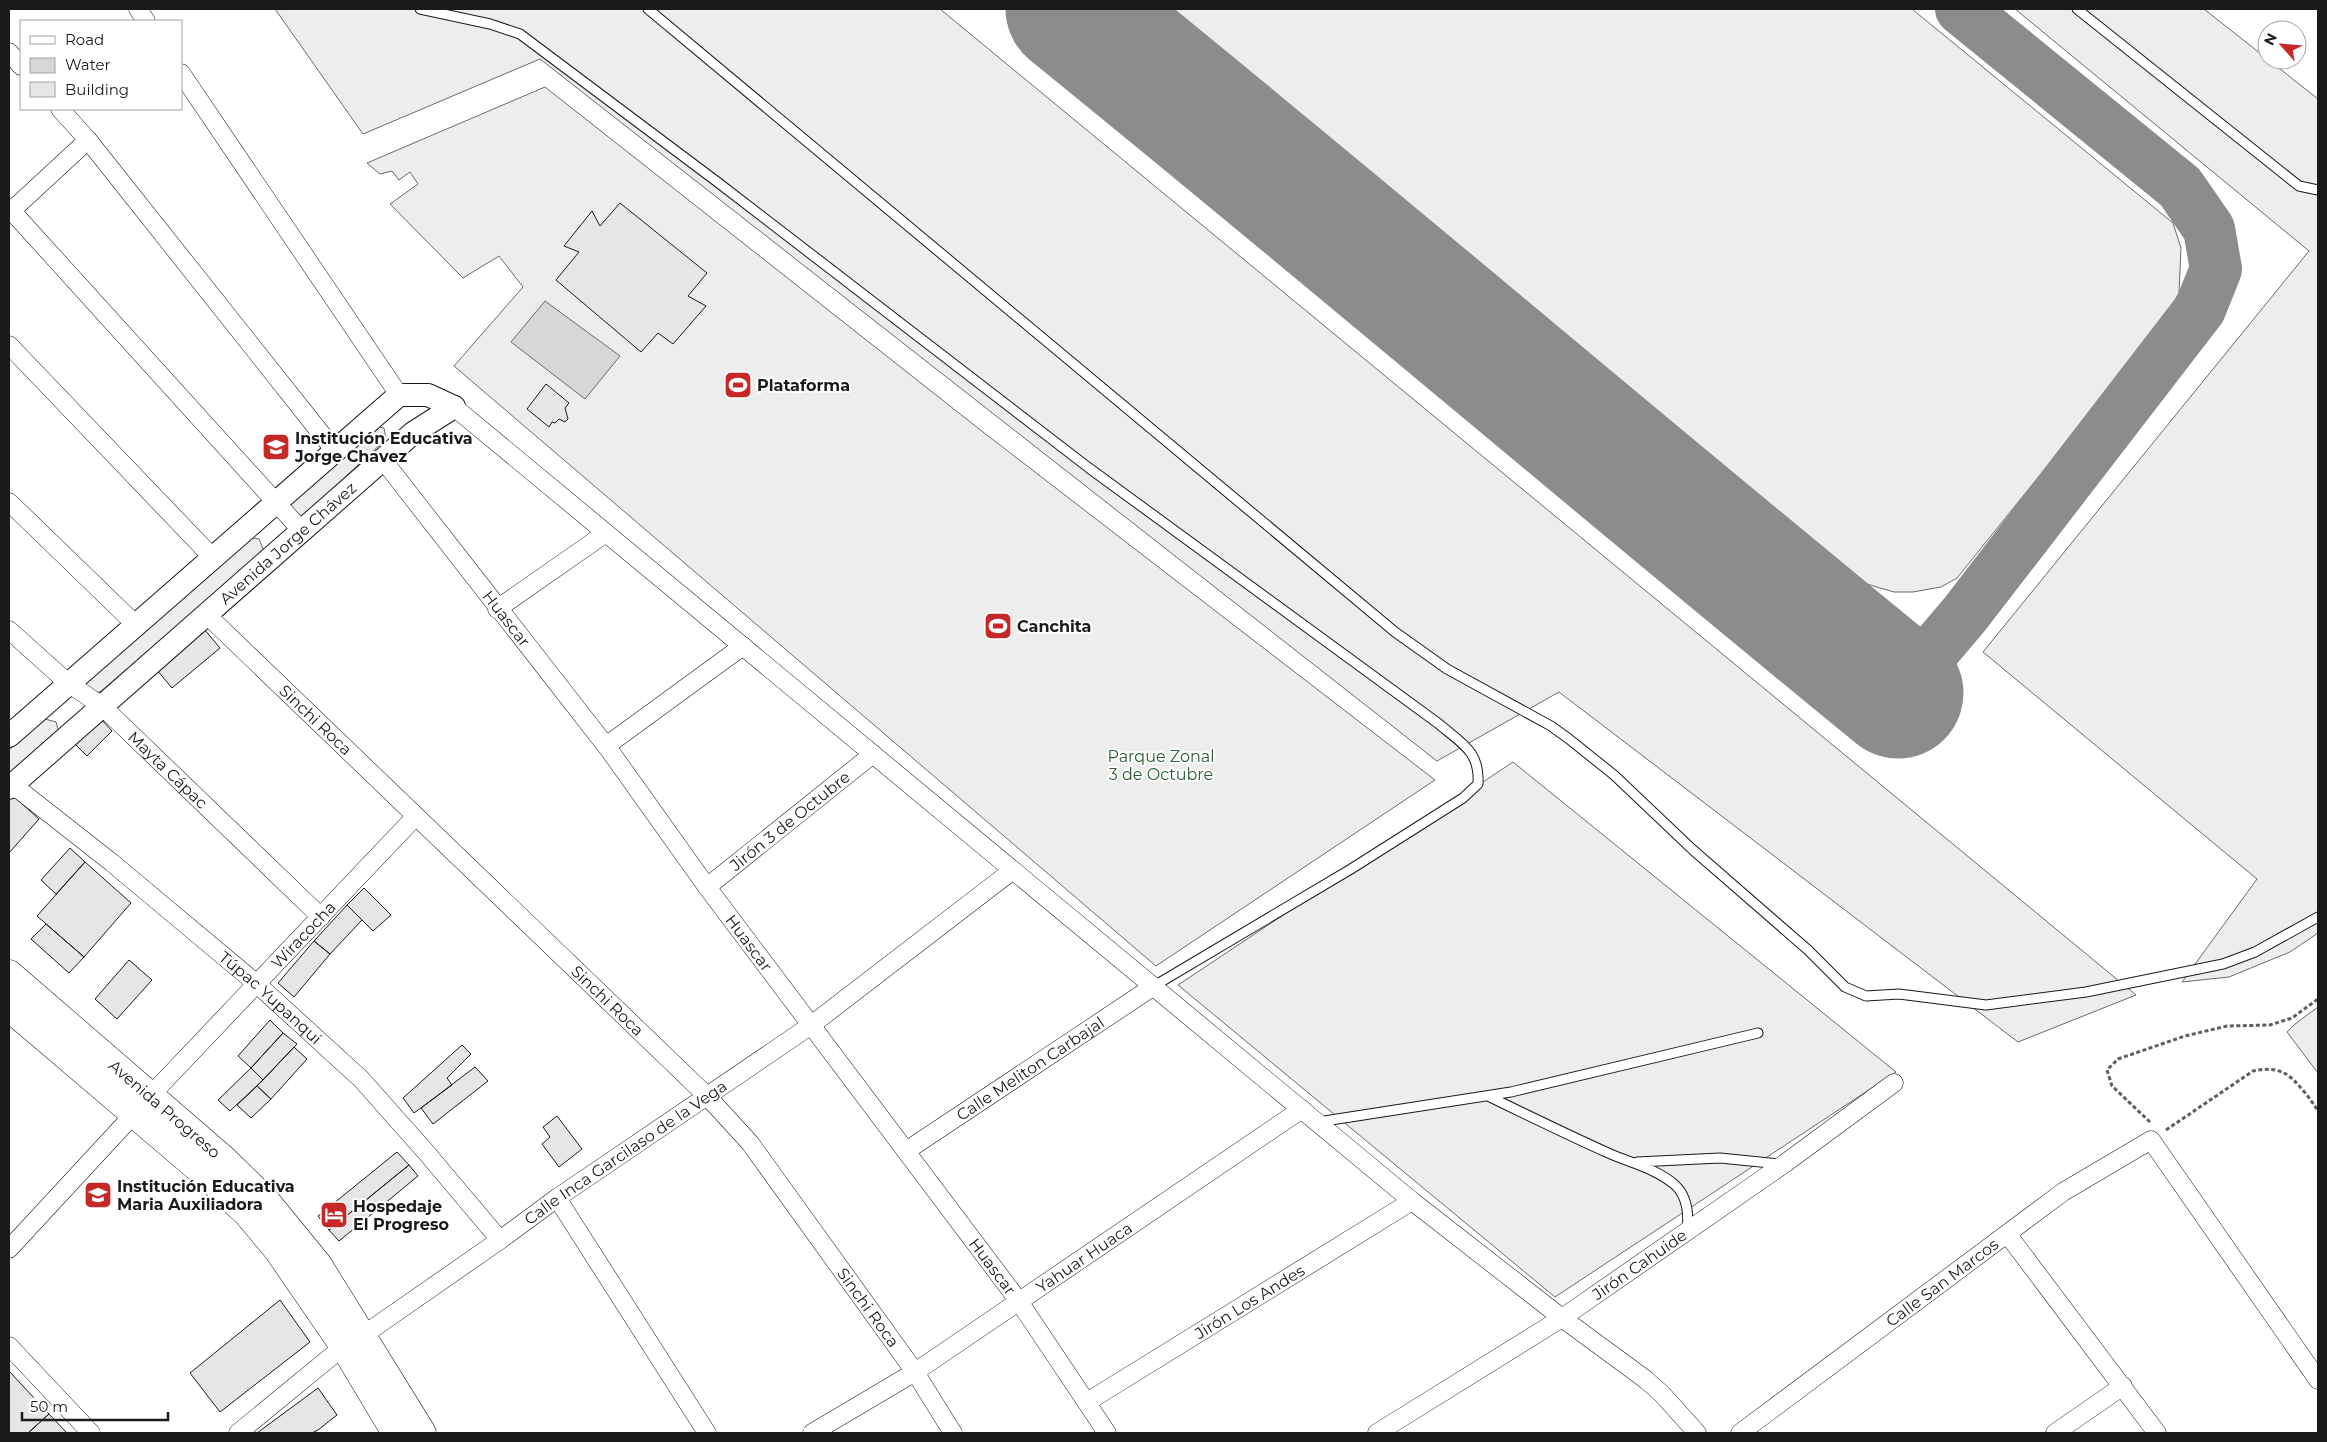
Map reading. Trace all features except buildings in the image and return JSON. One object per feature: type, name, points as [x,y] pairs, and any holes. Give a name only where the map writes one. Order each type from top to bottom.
[{"type":"main road","name":"Avenida Progreso","points":[[9,974],[142,1104],[203,1172],[248,1214],[353,1341],[422,1433]]},
{"type":"main road","name":"Avenida Progreso","points":[[9,1008],[142,1104]]},
{"type":"main road","name":"Avenida Progreso","points":[[353,1341],[396,1433]]},
{"type":"street","points":[[138,9],[145,20]]},
{"type":"street","points":[[9,52],[20,65]]},
{"type":"street","points":[[182,74],[399,395]]},
{"type":"street","points":[[61,110],[88,140],[335,451]]},
{"type":"street","points":[[88,140],[10,210],[302,531]]},
{"type":"street","points":[[9,345],[212,558]]},
{"type":"street","points":[[9,736],[399,395],[428,395],[454,407],[1412,1200],[1562,1318],[1645,1379],[1662,1394],[1697,1433]]},
{"type":"street","name":"Avenida Jorge Chávez","points":[[11,786],[413,433],[454,407]]},
{"type":"street","name":"Huascar","points":[[383,460],[497,609],[606,746],[810,1026],[1018,1300],[1107,1433]]},
{"type":"street","points":[[9,502],[136,625]]},
{"type":"street","points":[[497,609],[606,533]]},
{"type":"street","name":"Sinchi Roca","points":[[207,615],[707,1096],[750,1143],[915,1372],[953,1433]]},
{"type":"street","name":"Mayta Cápac","points":[[9,630],[68,683],[102,706],[321,917]]},
{"type":"street","points":[[606,746],[743,646]]},
{"type":"street","name":"Jirón 3 de Octubre","points":[[707,887],[873,754]]},
{"type":"street","name":"Túpac Yupanqui","points":[[11,786],[111,862],[256,984],[361,1079],[426,1150],[500,1240]]},
{"type":"street","name":"Wiracocha","points":[[9,1249],[142,1104],[415,816]]},
{"type":"street","name":"Calle Inca Garcilaso de la Vega","points":[[238,1433],[353,1341],[500,1240],[557,1198],[810,1026],[1013,870]]},
{"type":"street","name":"Calle Meliton Carbajal","points":[[906,1151],[1154,986]]},
{"type":"street","name":"Jirón Cahuide","points":[[1377,1433],[1562,1318],[1784,1164],[1894,1083]]},
{"type":"street","name":"Yahuar Huaca","points":[[812,1433],[915,1372],[1018,1300],[1302,1109]]},
{"type":"street","points":[[2156,1137],[2318,1380]]},
{"type":"street","name":"Calle San Marcos","points":[[1740,1433],[2008,1235],[2063,1192],[2156,1137]]},
{"type":"street","points":[[557,1198],[707,1433]]},
{"type":"street","name":"Jirón Los Andes","points":[[1086,1402],[1412,1200]]},
{"type":"street","points":[[2008,1235],[2158,1433]]},
{"type":"street","points":[[9,1346],[92,1433]]},
{"type":"street","points":[[2055,1433],[2123,1386]]},
{"type":"lane","points":[[420,9],[490,24],[520,34],[716,181],[1089,468],[1439,724],[1476,759],[1479,769],[1478,784],[1463,798],[1351,869],[1154,986]]},
{"type":"lane","points":[[648,9],[1395,632],[1446,669],[1551,726],[1614,775],[1693,850],[1808,950],[1845,987],[1866,996],[1899,994],[1986,1005],[2086,992],[2223,964],[2255,952],[2318,917]]},
{"type":"lane","points":[[2077,9],[2299,186],[2318,190]]},
{"type":"lane","points":[[1318,1122],[1488,1096],[1758,1033]]},
{"type":"lane","points":[[1488,1096],[1608,1153],[1634,1162],[1674,1184],[1683,1196],[1689,1213],[1686,1232]]},
{"type":"lane","points":[[1634,1162],[1720,1158],[1784,1164]]},
{"type":"path","points":[[2318,999],[2292,1018],[2270,1025],[2227,1026],[2185,1036],[2118,1059],[2107,1070],[2112,1086],[2156,1137],[2253,1071],[2269,1069],[2285,1073],[2311,1100],[2318,1111]]},
{"type":"shaded area","points":[[275,9],[940,9],[2136,995],[2018,1042],[1559,692],[1437,761],[540,59],[363,134]]},
{"type":"shaded area","points":[[1168,9],[1912,9],[2173,223],[2181,248],[2179,293],[2161,325],[1957,578],[1941,587],[1913,592],[1894,592],[1867,584]]},
{"type":"shaded area","points":[[2015,9],[2204,9],[2257,51],[2257,70],[2281,70],[2318,99],[2318,933],[2290,952],[2229,977],[2182,982],[2257,879],[1983,652],[2309,251]]},
{"type":"shaded area","name":"Parque Zonal 3 de Octubre","points":[[545,87],[983,432],[1435,780],[1156,966],[454,366],[523,287],[499,256],[463,278],[390,204],[418,184],[410,172],[399,180],[392,171],[380,174],[367,163]]},
{"type":"shaded area","points":[[374,426],[384,428],[386,439],[301,518],[290,510],[288,501]]},
{"type":"shaded area","points":[[247,537],[259,539],[264,551],[100,692],[91,693],[85,682]]},
{"type":"shaded area","points":[[45,719],[56,722],[59,732],[9,775],[9,750]]},
{"type":"shaded area","points":[[1513,762],[1896,1072],[1555,1297],[1178,985]]},
{"type":"shaded area","points":[[2318,1007],[2318,1073],[2287,1032]]},
{"type":"water","points":[[545,301],[620,356],[585,399],[511,342]]},
{"type":"taxiway","points":[[1898,693],[1965,614],[2200,309],[2216,269],[2209,229],[2180,187],[1961,9]]},
{"type":"runway","points":[[1071,9],[1279,179],[1898,693]]},
{"type":"place","name":"Plataforma","points":[[738,385]]},
{"type":"place","name":"Institución Educativa Jorge Chavez","points":[[276,447]]},
{"type":"place","name":"Canchita","points":[[998,626]]},
{"type":"place","name":"Institución Educativa Maria Auxiliadora","points":[[98,1195]]},
{"type":"place","name":"Hospedaje El Progreso","points":[[334,1215]]}]
